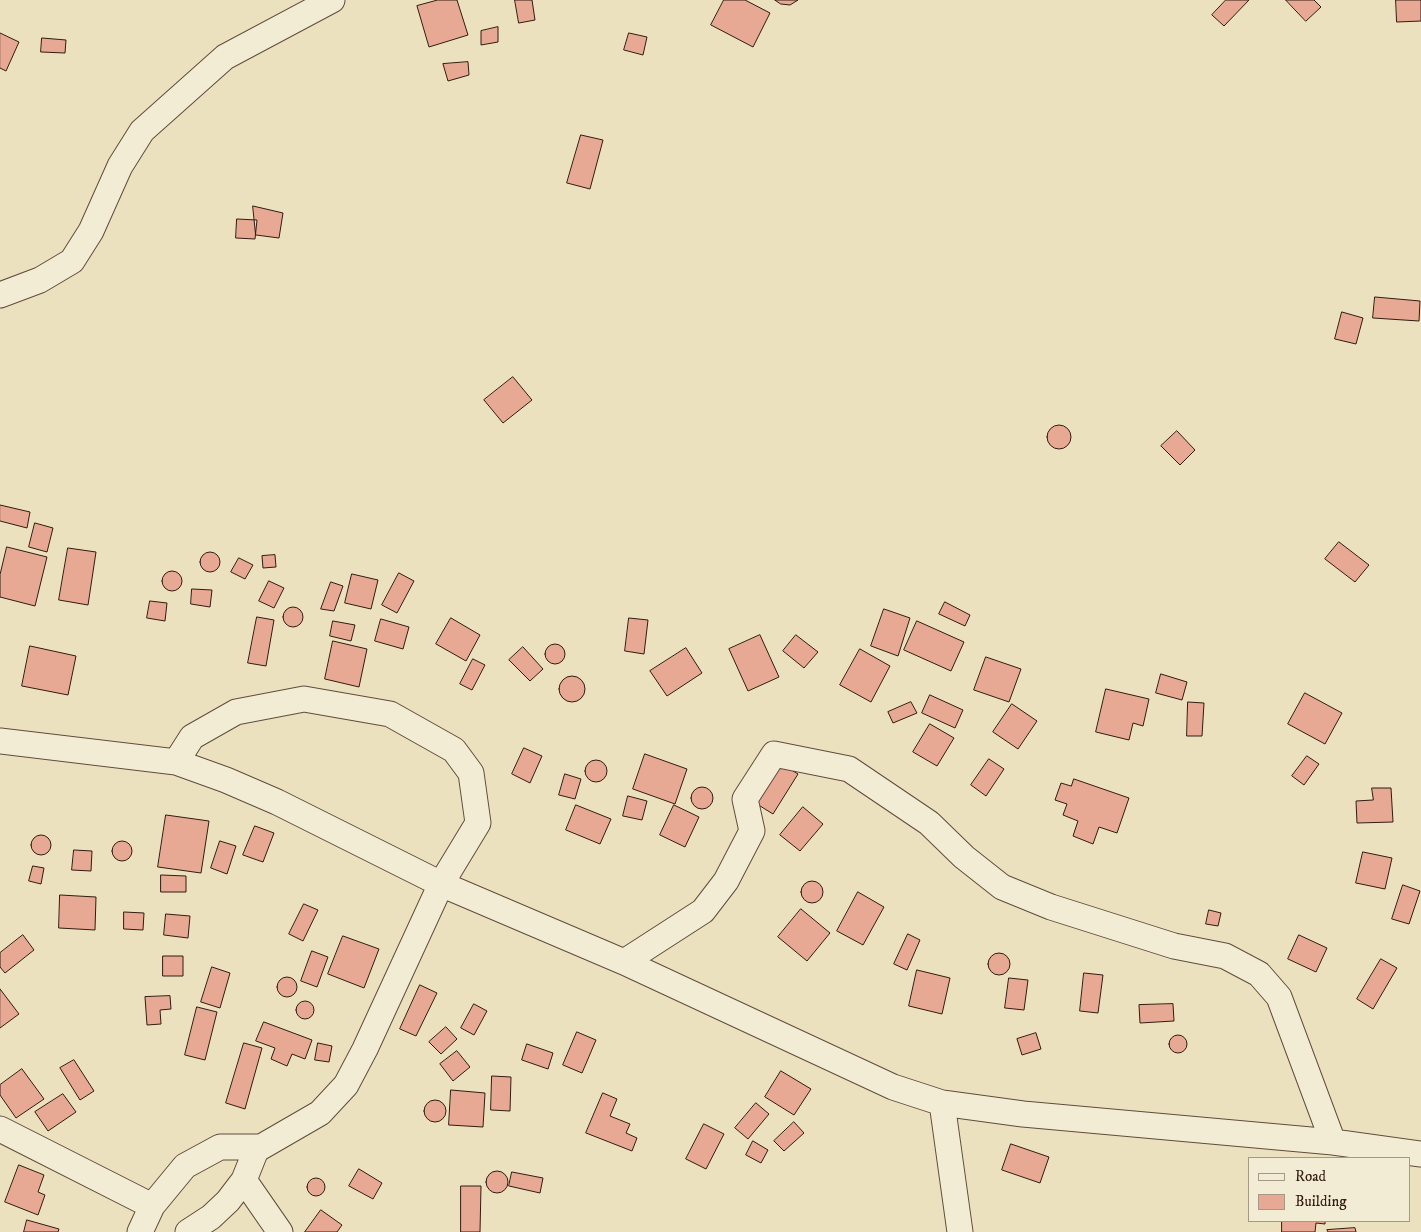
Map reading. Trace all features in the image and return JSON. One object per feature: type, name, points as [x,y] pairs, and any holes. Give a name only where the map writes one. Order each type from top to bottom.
[{"type":"street","points":[[0,295],[40,280],[72,260],[92,231],[120,166],[142,132],[225,57],[332,0]]},
{"type":"street","points":[[176,762],[192,737],[236,712],[304,699],[390,714],[454,750],[471,773],[478,824],[441,884],[365,1049],[346,1085],[320,1113],[256,1150]]},
{"type":"street","points":[[0,741],[176,762],[226,780],[277,802],[441,884],[624,962],[893,1087],[942,1103],[1023,1114],[1332,1142],[1421,1154]]},
{"type":"street","points":[[624,962],[703,910],[726,881],[752,831],[745,800],[774,754],[849,769],[929,823],[964,857],[1002,886],[1051,907],[1174,946],[1225,956],[1259,974],[1279,997],[1332,1142]]},
{"type":"street","points":[[942,1103],[960,1232]]},
{"type":"street","points":[[0,1129],[152,1206]]},
{"type":"street","points":[[140,1232],[152,1206],[185,1166],[220,1147],[260,1147],[256,1150],[244,1180],[228,1202],[211,1217],[188,1232]]},
{"type":"street","points":[[244,1180],[280,1232]]},
{"type":"building","points":[[438,0],[457,0],[468,35],[429,47],[417,6]]},
{"type":"building","points":[[515,0],[532,0],[535,20],[519,23]]},
{"type":"building","points":[[724,0],[745,0],[770,13],[753,47],[711,25]]},
{"type":"building","points":[[775,0],[798,0],[790,5],[781,4]]},
{"type":"building","points":[[1226,0],[1249,0],[1224,26],[1212,15]]},
{"type":"building","points":[[1286,0],[1314,0],[1321,7],[1306,21]]},
{"type":"building","points":[[1396,0],[1421,0],[1421,21],[1397,22]]},
{"type":"building","points":[[498,27],[498,42],[481,45],[481,31]]},
{"type":"building","points":[[0,33],[19,42],[6,71],[0,68]]},
{"type":"building","points":[[629,33],[647,37],[643,55],[624,50]]},
{"type":"building","points":[[42,38],[66,40],[65,53],[41,52]]},
{"type":"building","points":[[468,62],[469,75],[448,81],[443,64]]},
{"type":"building","points":[[581,135],[603,140],[590,189],[567,183]]},
{"type":"building","points":[[253,206],[283,213],[279,238],[256,235]]},
{"type":"building","points":[[237,219],[257,220],[255,239],[236,238]]},
{"type":"building","points":[[1375,297],[1420,301],[1419,321],[1373,318]]},
{"type":"building","points":[[1342,312],[1363,318],[1356,344],[1335,339]]},
{"type":"building","points":[[513,377],[532,400],[503,423],[484,400]]},
{"type":"building","points":[[1054,425],[1064,425],[1071,432],[1071,442],[1064,449],[1054,449],[1047,442],[1047,432]]},
{"type":"building","points":[[1177,431],[1195,450],[1180,465],[1161,446]]},
{"type":"building","points":[[0,505],[30,512],[27,528],[0,521]]},
{"type":"building","points":[[35,523],[53,528],[47,552],[29,547]]},
{"type":"building","points":[[1339,542],[1369,565],[1355,582],[1325,559]]},
{"type":"building","points":[[7,547],[47,557],[35,606],[0,597],[0,575]]},
{"type":"building","points":[[68,548],[96,552],[88,605],[59,600]]},
{"type":"building","points":[[210,552],[217,555],[220,562],[217,569],[210,572],[203,569],[200,562],[203,555]]},
{"type":"building","points":[[275,555],[276,567],[263,568],[262,556]]},
{"type":"building","points":[[239,558],[253,565],[245,579],[231,572]]},
{"type":"building","points":[[172,571],[179,574],[182,581],[179,588],[172,591],[165,588],[162,581],[165,574]]},
{"type":"building","points":[[399,573],[414,581],[397,613],[382,605]]},
{"type":"building","points":[[352,574],[378,580],[371,609],[345,603]]},
{"type":"building","points":[[269,581],[284,588],[274,608],[259,601]]},
{"type":"building","points":[[331,582],[343,586],[334,611],[321,609]]},
{"type":"building","points":[[192,589],[212,590],[210,607],[191,604]]},
{"type":"building","points":[[150,601],[167,603],[165,621],[147,618]]},
{"type":"building","points":[[945,602],[970,615],[965,626],[939,614]]},
{"type":"building","points":[[293,607],[300,610],[303,617],[300,624],[293,627],[286,624],[283,617],[286,610]]},
{"type":"building","points":[[884,609],[910,618],[898,656],[871,646]]},
{"type":"building","points":[[257,617],[274,620],[266,666],[248,663]]},
{"type":"building","points":[[451,618],[480,635],[466,661],[436,644]]},
{"type":"building","points":[[629,618],[648,620],[644,654],[625,651]]},
{"type":"building","points":[[381,619],[409,627],[403,649],[375,641]]},
{"type":"building","points":[[333,621],[355,625],[351,641],[330,636]]},
{"type":"building","points":[[917,621],[964,642],[951,671],[904,650]]},
{"type":"building","points":[[760,635],[779,677],[748,691],[729,649]]},
{"type":"building","points":[[796,635],[818,652],[804,668],[783,651]]},
{"type":"building","points":[[333,641],[367,649],[359,687],[325,679]]},
{"type":"building","points":[[555,644],[562,647],[565,654],[562,661],[555,664],[548,661],[545,654],[548,647]]},
{"type":"building","points":[[30,646],[76,656],[68,695],[22,686]]},
{"type":"building","points":[[523,647],[543,669],[530,681],[509,660]]},
{"type":"building","points":[[686,648],[702,673],[667,696],[650,671]]},
{"type":"building","points":[[860,649],[890,666],[871,702],[840,685]]},
{"type":"building","points":[[986,657],[1021,669],[1009,702],[974,690]]},
{"type":"building","points":[[473,659],[485,665],[472,690],[460,684]]},
{"type":"building","points":[[1161,674],[1187,682],[1182,700],[1156,693]]},
{"type":"building","points":[[572,676],[581,680],[585,689],[581,698],[572,702],[563,698],[559,689],[563,680]]},
{"type":"building","points":[[1106,689],[1149,699],[1143,726],[1133,723],[1129,740],[1096,732]]},
{"type":"building","points":[[1305,693],[1342,713],[1325,744],[1288,724]]},
{"type":"building","points":[[930,695],[963,710],[955,728],[922,713]]},
{"type":"building","points":[[911,702],[917,713],[893,723],[888,712]]},
{"type":"building","points":[[1188,702],[1204,703],[1202,736],[1187,736]]},
{"type":"building","points":[[1012,704],[1037,721],[1018,749],[993,732]]},
{"type":"building","points":[[930,724],[954,738],[937,766],[913,752]]},
{"type":"building","points":[[524,748],[542,756],[530,783],[512,774]]},
{"type":"building","points":[[645,754],[687,769],[675,804],[633,789]]},
{"type":"building","points":[[1307,756],[1319,764],[1304,785],[1292,776]]},
{"type":"building","points":[[989,759],[1004,769],[986,796],[971,785]]},
{"type":"building","points":[[596,760],[604,763],[607,771],[604,779],[596,782],[588,779],[585,771],[588,763]]},
{"type":"building","points":[[777,761],[798,774],[773,814],[752,801]]},
{"type":"building","points":[[565,774],[581,779],[575,799],[559,795]]},
{"type":"building","points":[[1074,779],[1129,798],[1117,833],[1099,827],[1093,844],[1073,836],[1078,821],[1063,815],[1067,804],[1055,800],[1061,783],[1071,786]]},
{"type":"building","points":[[702,787],[710,790],[713,798],[710,806],[702,809],[694,806],[691,798],[694,790]]},
{"type":"building","points":[[1372,788],[1391,788],[1393,822],[1357,823],[1356,801],[1373,800]]},
{"type":"building","points":[[628,796],[647,801],[642,820],[623,816]]},
{"type":"building","points":[[576,805],[611,819],[600,844],[566,830]]},
{"type":"building","points":[[674,805],[699,817],[685,847],[660,835]]},
{"type":"building","points":[[803,807],[823,824],[800,851],[780,835]]},
{"type":"building","points":[[166,815],[209,821],[201,873],[158,867]]},
{"type":"building","points":[[255,826],[274,833],[263,862],[243,855]]},
{"type":"building","points":[[41,835],[48,838],[51,845],[48,852],[41,855],[34,852],[31,845],[34,838]]},
{"type":"building","points":[[122,841],[129,844],[132,851],[129,858],[122,861],[115,858],[112,851],[115,844]]},
{"type":"building","points":[[220,841],[236,846],[227,874],[211,868]]},
{"type":"building","points":[[74,850],[92,851],[91,871],[72,870]]},
{"type":"building","points":[[1363,852],[1392,858],[1385,889],[1356,883]]},
{"type":"building","points":[[33,866],[44,868],[41,884],[29,881]]},
{"type":"building","points":[[161,875],[186,876],[186,892],[161,892]]},
{"type":"building","points":[[812,881],[820,884],[823,892],[820,900],[812,903],[804,900],[801,892],[804,884]]},
{"type":"building","points":[[1403,885],[1420,891],[1409,924],[1392,919]]},
{"type":"building","points":[[858,892],[884,907],[863,945],[837,931]]},
{"type":"building","points":[[60,895],[96,897],[95,930],[59,928]]},
{"type":"building","points":[[304,904],[318,910],[303,941],[289,934]]},
{"type":"building","points":[[801,909],[830,933],[807,961],[778,937]]},
{"type":"building","points":[[1209,910],[1221,913],[1218,926],[1206,924]]},
{"type":"building","points":[[124,912],[144,913],[143,930],[124,929]]},
{"type":"building","points":[[166,914],[190,916],[188,938],[164,935]]},
{"type":"building","points":[[908,934],[920,940],[907,970],[894,964]]},
{"type":"building","points":[[23,935],[34,950],[5,973],[0,967],[0,953]]},
{"type":"building","points":[[1299,935],[1327,948],[1316,972],[1288,959]]},
{"type":"building","points":[[343,936],[379,949],[364,988],[328,974]]},
{"type":"building","points":[[312,951],[328,957],[317,987],[301,981]]},
{"type":"building","points":[[999,953],[1007,956],[1010,964],[1007,972],[999,975],[991,972],[988,964],[991,956]]},
{"type":"building","points":[[163,956],[183,956],[183,976],[163,976]]},
{"type":"building","points":[[1381,959],[1397,968],[1373,1009],[1357,999]]},
{"type":"building","points":[[212,967],[230,973],[220,1008],[201,1002]]},
{"type":"building","points":[[917,970],[950,978],[942,1014],[909,1006]]},
{"type":"building","points":[[1084,973],[1103,975],[1098,1013],[1080,1011]]},
{"type":"building","points":[[287,977],[294,980],[297,987],[294,994],[287,997],[280,994],[277,987],[280,980]]},
{"type":"building","points":[[1009,978],[1028,980],[1024,1010],[1005,1008]]},
{"type":"building","points":[[420,985],[437,993],[416,1036],[400,1029]]},
{"type":"building","points":[[0,989],[19,1014],[0,1028]]},
{"type":"building","points":[[170,996],[171,1009],[160,1010],[161,1024],[147,1025],[145,997]]},
{"type":"building","points":[[301,1001],[309,1001],[314,1006],[312,1017],[301,1019],[296,1014],[296,1006]]},
{"type":"building","points":[[474,1004],[487,1011],[474,1035],[461,1028]]},
{"type":"building","points":[[1173,1004],[1174,1021],[1140,1023],[1139,1005]]},
{"type":"building","points":[[197,1007],[217,1012],[205,1060],[185,1055]]},
{"type":"building","points":[[264,1022],[312,1040],[305,1059],[292,1054],[287,1066],[271,1059],[275,1048],[256,1041]]},
{"type":"building","points":[[446,1027],[457,1039],[441,1054],[429,1042]]},
{"type":"building","points":[[577,1032],[596,1040],[582,1073],[563,1065]]},
{"type":"building","points":[[1036,1033],[1041,1049],[1022,1055],[1017,1039]]},
{"type":"building","points":[[1174,1035],[1182,1035],[1187,1040],[1185,1051],[1174,1053],[1169,1048],[1169,1040]]},
{"type":"building","points":[[244,1043],[262,1048],[245,1109],[226,1103]]},
{"type":"building","points":[[318,1043],[332,1046],[329,1062],[315,1060]]},
{"type":"building","points":[[527,1044],[553,1053],[548,1069],[522,1060]]},
{"type":"building","points":[[457,1051],[470,1067],[453,1081],[440,1064]]},
{"type":"building","points":[[74,1060],[94,1091],[80,1100],[60,1068]]},
{"type":"building","points":[[22,1069],[44,1099],[16,1118],[0,1095],[0,1085]]},
{"type":"building","points":[[781,1071],[811,1089],[794,1115],[765,1097]]},
{"type":"building","points":[[492,1076],[511,1077],[510,1111],[491,1110]]},
{"type":"building","points":[[451,1090],[485,1093],[483,1127],[449,1125]]},
{"type":"building","points":[[603,1093],[617,1099],[610,1116],[630,1124],[626,1133],[637,1138],[632,1151],[586,1133]]},
{"type":"building","points":[[63,1094],[76,1112],[48,1131],[35,1112]]},
{"type":"building","points":[[435,1100],[443,1103],[446,1111],[443,1119],[435,1122],[427,1119],[424,1111],[427,1103]]},
{"type":"building","points":[[756,1103],[769,1114],[748,1139],[735,1128]]},
{"type":"building","points":[[794,1122],[804,1133],[784,1151],[774,1141]]},
{"type":"building","points":[[704,1124],[724,1134],[706,1169],[686,1159]]},
{"type":"building","points":[[753,1141],[768,1150],[761,1163],[746,1155]]},
{"type":"building","points":[[1011,1144],[1049,1157],[1040,1183],[1002,1170]]},
{"type":"building","points":[[19,1165],[44,1175],[38,1192],[45,1195],[38,1215],[5,1202]]},
{"type":"building","points":[[359,1169],[382,1183],[373,1199],[349,1186]]},
{"type":"building","points":[[497,1171],[505,1174],[508,1182],[505,1190],[497,1193],[489,1190],[486,1182],[489,1174]]},
{"type":"building","points":[[512,1172],[543,1178],[540,1193],[509,1186]]},
{"type":"building","points":[[312,1178],[320,1178],[325,1183],[323,1194],[312,1196],[307,1191],[307,1183]]},
{"type":"building","points":[[461,1186],[481,1186],[480,1232],[461,1232]]},
{"type":"building","points":[[321,1210],[342,1225],[337,1232],[305,1232]]},
{"type":"building","points":[[27,1220],[59,1229],[58,1232],[24,1232]]},
{"type":"building","points":[[1282,1222],[1325,1222],[1325,1224],[1316,1223],[1315,1232],[1282,1232]]},
{"type":"building","points":[[1355,1228],[1356,1232],[1328,1232],[1327,1230]]}]
